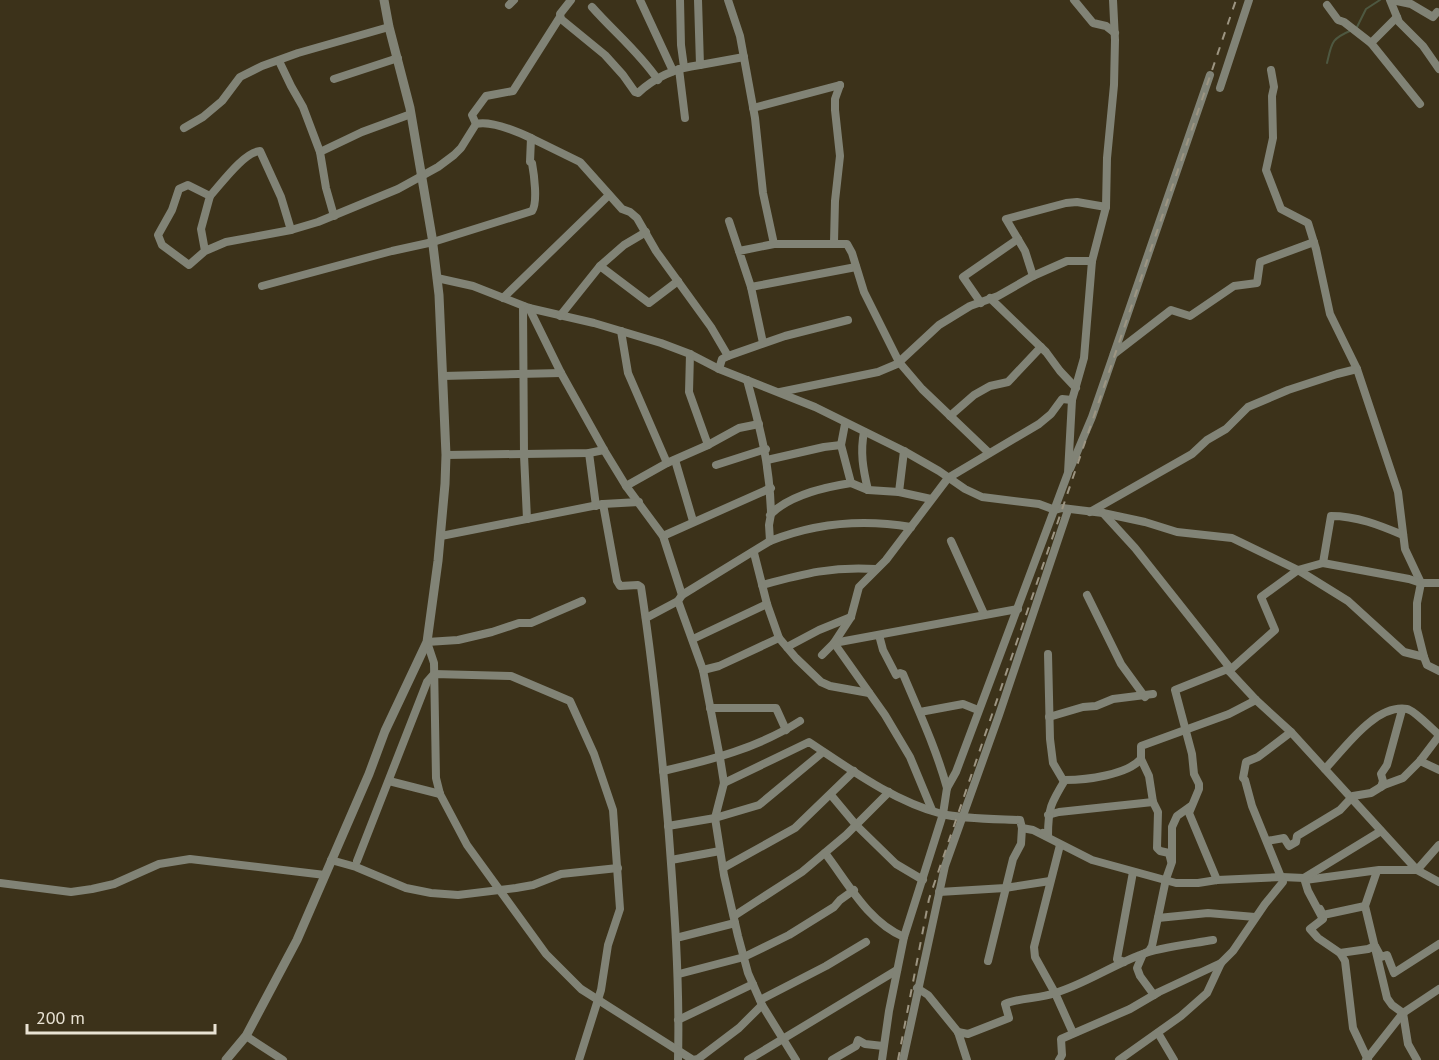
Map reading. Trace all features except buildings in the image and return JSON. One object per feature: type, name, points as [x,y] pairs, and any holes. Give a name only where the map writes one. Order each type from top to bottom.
[{"type":"street","points":[[226,1060],[246,1036],[297,940],[369,774],[385,731],[427,642],[441,536],[446,455],[437,278],[411,114],[384,0]]},
{"type":"street","points":[[476,124],[472,115],[486,96],[513,90],[560,17],[564,7],[571,0]]},
{"type":"street","points":[[640,0],[679,69]]},
{"type":"street","points":[[680,0],[679,69],[686,118]]},
{"type":"street","points":[[698,0],[700,65]]},
{"type":"street","points":[[728,0],[740,36],[744,57],[753,108],[763,193],[774,244]]},
{"type":"street","points":[[1074,0],[1093,23],[1106,26],[1115,33]]},
{"type":"street","points":[[1065,481],[1069,466],[1072,400],[1084,358],[1092,261],[1106,207],[1107,158],[1114,85],[1113,0]]},
{"type":"street","points":[[1220,88],[1249,0]]},
{"type":"street","points":[[1437,12],[1432,17],[1428,16],[1411,4],[1391,0],[1396,17],[1423,46],[1439,69]]},
{"type":"street","points":[[1327,5],[1338,20],[1371,43],[1420,104]]},
{"type":"street","points":[[592,7],[640,55],[657,80]]},
{"type":"street","points":[[560,17],[605,55],[638,93],[655,79],[679,69],[744,57]]},
{"type":"street","points":[[1371,43],[1396,17]]},
{"type":"street","points":[[184,128],[203,117],[222,101],[240,78],[262,66],[298,53],[389,27]]},
{"type":"street","points":[[334,79],[398,58]]},
{"type":"street","points":[[279,61],[303,107],[320,152],[326,188],[334,216]]},
{"type":"street","points":[[1271,70],[1274,87],[1272,96],[1273,138],[1266,170],[1281,209],[1308,223],[1330,314],[1357,369],[1398,492],[1405,549],[1420,583],[1416,603],[1417,628],[1427,665],[1439,671]]},
{"type":"street","points":[[882,1060],[904,937],[943,814],[947,788],[956,772],[1065,481],[1092,417],[1210,75]]},
{"type":"street","points":[[753,108],[840,85],[835,110],[840,156],[835,201],[834,242]]},
{"type":"street","points":[[320,152],[362,132],[411,114]]},
{"type":"street","points":[[210,196],[188,185],[179,189],[172,210],[158,235],[162,245],[185,264],[192,263],[206,250],[226,242],[291,230],[334,216],[398,189],[454,155],[476,124],[506,128],[580,162],[622,209],[637,218],[656,251],[711,327],[728,356]]},
{"type":"street","points":[[262,286],[433,242],[532,211],[535,207],[535,182],[530,162],[531,138]]},
{"type":"street","points":[[206,250],[201,229],[210,196],[243,160],[254,152],[260,151],[281,197],[291,230]]},
{"type":"street","points":[[503,298],[609,195]]},
{"type":"street","points":[[1034,276],[1025,251],[1006,219],[1066,203],[1077,202],[1106,207]]},
{"type":"street","points":[[729,221],[751,286],[763,343]]},
{"type":"street","points":[[560,316],[600,266],[624,245],[646,232]]},
{"type":"street","points":[[981,303],[963,277],[1018,239]]},
{"type":"street","points":[[1113,355],[1171,310],[1190,316],[1234,286],[1257,283],[1260,262],[1314,242]]},
{"type":"street","points":[[739,251],[774,244],[847,243],[864,292],[899,362],[922,389],[988,453]]},
{"type":"street","points":[[780,393],[878,372],[899,362],[947,320],[970,306],[981,303],[1067,261],[1092,261]]},
{"type":"street","points":[[600,266],[649,303],[678,281]]},
{"type":"street","points":[[751,286],[856,267]]},
{"type":"street","points":[[437,278],[473,286],[526,307],[594,323],[690,354],[719,369],[814,407],[904,451],[982,497],[1039,504],[1055,510],[1062,508],[1103,513],[1177,532],[1232,538],[1298,570],[1348,601],[1404,652],[1424,657]]},
{"type":"street","points":[[990,298],[1041,347],[1076,388]]},
{"type":"street","points":[[526,307],[604,450],[626,486],[663,536],[680,598],[704,670],[724,783],[715,818],[723,868],[744,957],[761,1002],[796,1060]]},
{"type":"street","points":[[526,307],[522,374],[527,519]]},
{"type":"street","points":[[719,369],[722,359],[728,356],[763,343],[848,320]]},
{"type":"street","points":[[621,331],[628,374],[671,462],[693,521]]},
{"type":"street","points":[[950,416],[974,395],[990,386],[1008,382],[1041,347]]},
{"type":"street","points":[[690,354],[689,392],[708,445]]},
{"type":"street","points":[[1089,512],[1191,454],[1207,440],[1226,429],[1248,406],[1288,390],[1357,369]]},
{"type":"street","points":[[443,376],[561,373]]},
{"type":"street","points":[[747,380],[766,449],[771,488],[770,542]]},
{"type":"street","points":[[822,655],[834,643],[851,617],[859,587],[886,560],[948,478],[1039,424],[1051,414],[1062,399],[1072,400]]},
{"type":"street","points":[[626,486],[739,428],[759,424]]},
{"type":"street","points":[[845,424],[841,446],[852,483]]},
{"type":"street","points":[[864,432],[861,446],[862,466],[868,490]]},
{"type":"street","points":[[767,460],[824,447],[841,446]]},
{"type":"street","points":[[716,465],[766,449]]},
{"type":"street","points":[[446,455],[589,453],[604,450]]},
{"type":"street","points":[[899,492],[904,451]]},
{"type":"street","points":[[589,453],[617,581],[620,586],[638,585],[641,587],[646,618],[671,860],[679,974],[678,1060]]},
{"type":"street","points":[[770,515],[780,505],[837,485],[852,483],[868,490],[899,492],[931,499]]},
{"type":"street","points":[[663,536],[771,488]]},
{"type":"street","points":[[441,536],[599,505],[639,502]]},
{"type":"street","points":[[903,1060],[945,866],[1068,510]]},
{"type":"street","points":[[1103,513],[1135,548],[1256,700],[1291,732],[1417,870],[1439,882]]},
{"type":"street","points":[[1323,563],[1331,516],[1347,516],[1376,523],[1403,535]]},
{"type":"street","points":[[646,618],[770,542],[789,534],[856,522],[890,523],[911,527]]},
{"type":"street","points":[[951,541],[984,614]]},
{"type":"street","points":[[754,553],[767,604],[779,638],[821,682],[830,686],[869,693]]},
{"type":"street","points":[[1217,880],[1189,813],[1199,784],[1194,774],[1192,754],[1176,690],[1230,670],[1275,630],[1261,597],[1298,570],[1323,563],[1420,583],[1439,583]]},
{"type":"street","points":[[762,585],[825,569],[843,567],[876,569]]},
{"type":"street","points":[[1049,717],[1083,707],[1096,706],[1113,699],[1149,696],[1121,664],[1087,595]]},
{"type":"street","points":[[427,642],[458,640],[492,632],[519,622],[531,623],[582,601]]},
{"type":"street","points":[[693,639],[767,604]]},
{"type":"street","points":[[834,643],[1018,609]]},
{"type":"street","points":[[787,647],[819,630],[851,617]]},
{"type":"street","points":[[879,635],[896,675],[903,674],[920,712],[939,758],[947,788]]},
{"type":"street","points":[[704,670],[719,666],[779,638]]},
{"type":"street","points":[[427,642],[434,663],[434,742],[436,778],[440,794],[467,845],[499,891],[550,959],[586,994],[656,1035],[678,1051],[693,1059],[698,1059],[739,1028],[761,1002],[866,942]]},
{"type":"street","points":[[834,643],[885,715],[910,757],[932,810]]},
{"type":"street","points":[[1048,654],[1049,717],[1053,763],[1063,780],[1078,780],[1113,773],[1135,765],[1141,759]]},
{"type":"street","points":[[357,861],[427,682],[434,674]]},
{"type":"street","points":[[434,674],[511,676],[570,701],[594,754],[613,810],[620,909],[608,945],[598,1000],[579,1060]]},
{"type":"street","points":[[1172,862],[1168,853],[1157,848],[1158,812],[1153,802],[1149,776],[1141,759],[1141,746],[1229,714],[1256,700]]},
{"type":"street","points":[[920,712],[963,704],[978,710]]},
{"type":"street","points":[[710,708],[776,708],[786,730]]},
{"type":"street","points":[[1267,841],[1284,838],[1289,846],[1296,842],[1297,836],[1340,810],[1351,797],[1371,793],[1402,778],[1420,761],[1439,736],[1414,712],[1406,708],[1382,712],[1325,770]]},
{"type":"street","points":[[1381,787],[1383,781],[1381,774],[1387,765],[1402,710]]},
{"type":"street","points":[[663,771],[720,758],[786,730],[800,721]]},
{"type":"street","points":[[1062,1058],[1061,1039],[1130,1009],[1221,963],[1233,951],[1255,917],[1283,882],[1243,778],[1246,762],[1258,757],[1291,732]]},
{"type":"street","points":[[724,783],[808,742],[889,792],[932,810],[943,814],[1021,824],[1048,836],[1048,815],[1052,802],[1065,780]]},
{"type":"street","points":[[668,826],[715,818],[759,805],[823,752]]},
{"type":"street","points":[[1420,761],[1439,770]]},
{"type":"street","points":[[723,868],[795,828],[854,771]]},
{"type":"street","points":[[389,781],[440,794]]},
{"type":"street","points":[[676,938],[735,920],[825,853],[889,792]]},
{"type":"street","points":[[831,795],[856,825],[896,864],[923,880]]},
{"type":"street","points":[[1048,815],[1153,802]]},
{"type":"street","points":[[958,1032],[968,1034],[1009,1018],[1005,1004],[1014,1000],[1055,993],[1091,980],[1149,951],[1172,862],[1172,827],[1177,816],[1191,806]]},
{"type":"street","points":[[1021,824],[1092,860],[1188,884],[1217,880],[1282,877],[1305,879],[1377,871],[1417,870],[1439,846]]},
{"type":"street","points":[[988,961],[1013,859],[1021,844],[1021,824]]},
{"type":"street","points":[[1305,879],[1381,831]]},
{"type":"street","points":[[1060,845],[1034,947],[1036,960],[1055,993],[1073,1033]]},
{"type":"street","points":[[671,860],[720,851]]},
{"type":"street","points":[[825,853],[874,918],[904,937]]},
{"type":"street","points":[[0,883],[72,892],[114,884],[159,864],[190,859],[325,875]]},
{"type":"street","points":[[331,860],[356,867],[405,888],[431,893],[465,895],[533,885],[561,874],[618,868]]},
{"type":"street","points":[[1377,871],[1365,906],[1383,981],[1392,1005],[1402,1013],[1408,1044],[1417,1060]]},
{"type":"street","points":[[1124,962],[1117,959],[1133,872]]},
{"type":"street","points":[[1305,879],[1323,915],[1365,906]]},
{"type":"street","points":[[1305,879],[1308,891],[1323,919],[1310,929],[1318,938],[1340,953],[1345,962],[1353,1028],[1367,1059],[1402,1013],[1439,989]]},
{"type":"street","points":[[939,892],[1005,888],[1050,880]]},
{"type":"street","points":[[679,974],[744,957],[805,926],[834,907],[854,890]]},
{"type":"street","points":[[1158,918],[1208,913],[1255,917]]},
{"type":"street","points":[[1143,954],[1213,940]]},
{"type":"street","points":[[1383,981],[1439,944]]},
{"type":"street","points":[[1340,953],[1374,946]]},
{"type":"street","points":[[1374,946],[1381,957],[1387,955],[1394,973]]},
{"type":"street","points":[[1143,954],[1137,970],[1154,995]]},
{"type":"street","points":[[1119,1060],[1158,1033],[1207,993],[1221,963]]},
{"type":"street","points":[[748,1060],[897,970]]},
{"type":"street","points":[[678,1020],[753,984]]},
{"type":"street","points":[[917,988],[928,995],[958,1032],[967,1060]]},
{"type":"street","points":[[1158,1033],[1174,1060]]},
{"type":"street","points":[[246,1036],[283,1060]]},
{"type":"street","points":[[832,1060],[856,1046],[858,1040],[865,1044],[884,1046]]},
{"type":"waterway","points":[[1357,27],[1366,9],[1380,0]]},
{"type":"waterway","points":[[1327,63],[1333,42],[1352,30]]},
{"type":"railway","points":[[898,1060],[929,899],[1236,0]]}]
